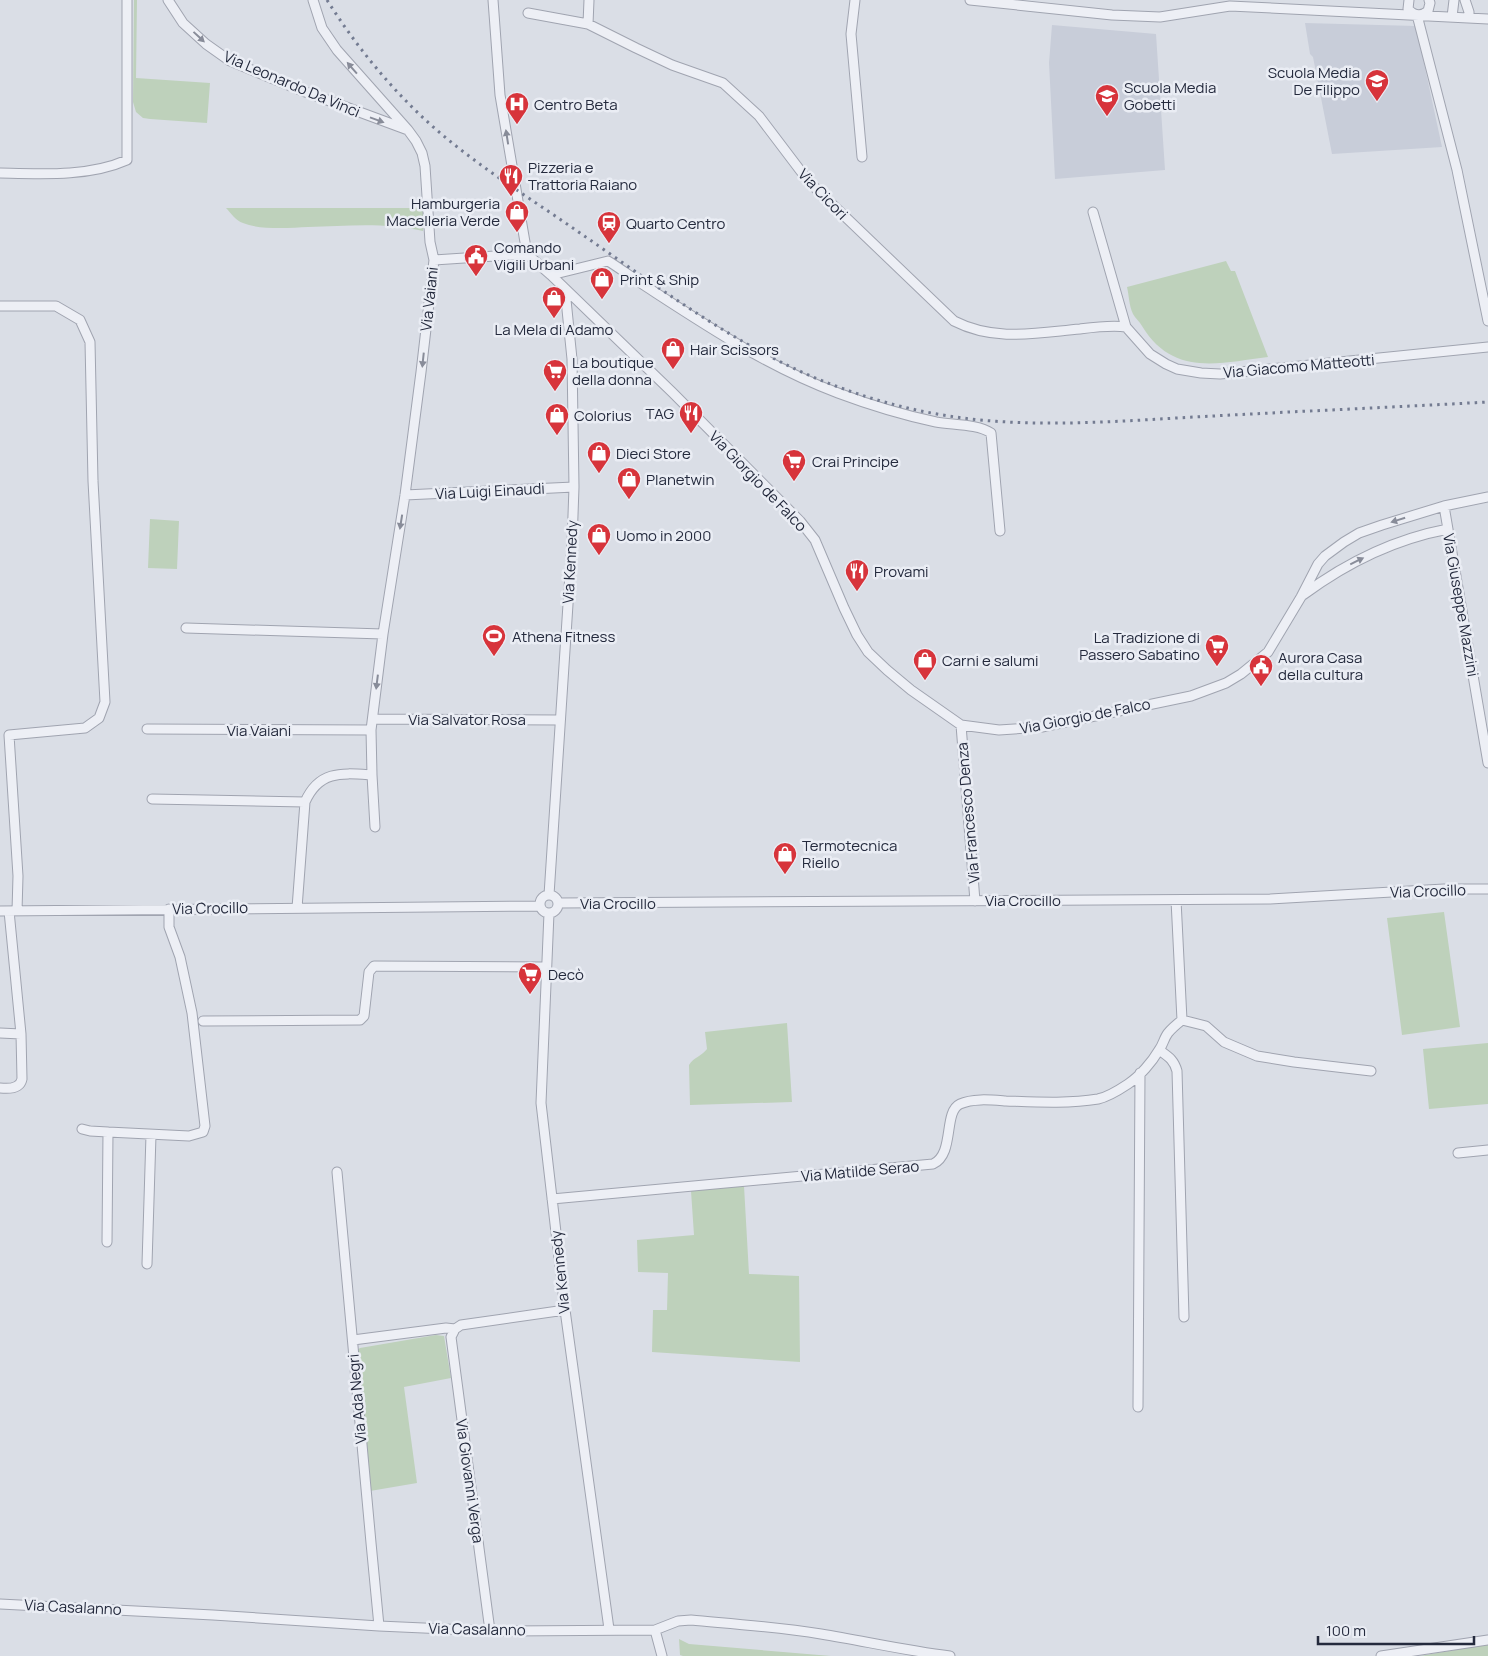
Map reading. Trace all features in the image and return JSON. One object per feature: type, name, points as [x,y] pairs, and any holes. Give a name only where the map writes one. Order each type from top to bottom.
[{"type":"street","points":[[0,173],[54,174],[111,167],[127,160],[127,0]]},
{"type":"street","name":"Via Leonardo Da Vinci","points":[[168,0],[183,23],[206,44],[230,61],[308,94],[381,122],[408,130]]},
{"type":"street","name":"Via Vaiani","points":[[313,0],[322,28],[337,50],[408,130],[419,147],[425,166],[430,242],[434,260],[406,495],[383,634],[371,730],[375,827]]},
{"type":"street","points":[[434,260],[526,254],[500,95],[493,0]]},
{"type":"street","points":[[588,24],[589,0]]},
{"type":"street","points":[[855,0],[852,34],[862,157]]},
{"type":"street","points":[[970,0],[1112,15],[1160,16],[1230,6],[1488,19]]},
{"type":"street","points":[[1059,10],[1060,0]]},
{"type":"street","points":[[1417,16],[1428,11],[1429,0]]},
{"type":"street","points":[[1452,17],[1454,0]]},
{"type":"street","points":[[1465,0],[1469,18]]},
{"type":"street","points":[[1397,14],[1403,11],[1408,2]]},
{"type":"street","points":[[1408,2],[1411,12],[1417,16],[1457,170],[1488,321]]},
{"type":"street","name":"Via Cicori","points":[[528,13],[588,24],[672,65],[723,83],[759,116],[809,182],[954,321],[969,329],[985,333],[1025,335],[1105,326],[1126,327]]},
{"type":"street","points":[[1093,212],[1126,327]]},
{"type":"street","name":"Via Giorgio de Falco","points":[[526,254],[551,275],[800,521],[815,540],[844,608],[868,652],[912,690],[961,724],[999,730],[1042,727],[1190,696],[1226,683],[1241,674],[1268,652],[1301,597],[1318,564],[1325,556],[1358,533],[1444,506],[1488,497]]},
{"type":"street","points":[[551,275],[608,260],[713,330],[795,375],[839,394],[913,417],[985,429],[992,433],[1000,531]]},
{"type":"street","name":"Via Kennedy","points":[[549,895],[574,487],[572,359],[565,290]]},
{"type":"street","points":[[0,306],[56,306],[80,320],[90,342],[93,481],[105,702],[99,718],[85,728],[5,735],[18,876],[9,911],[21,1034],[21,1084],[0,1088]]},
{"type":"street","name":"Via Giacomo Matteotti","points":[[1126,327],[1150,354],[1177,369],[1201,373],[1230,373],[1488,347]]},
{"type":"street","name":"Via Luigi Einaudi","points":[[406,495],[574,487]]},
{"type":"street","name":"Via Giuseppe Mazzini","points":[[1444,506],[1488,763]]},
{"type":"street","name":"Via Giorgio de Falco","points":[[1301,597],[1330,576],[1379,551],[1402,541],[1448,529]]},
{"type":"street","points":[[1318,564],[1322,572],[1330,576]]},
{"type":"street","points":[[186,628],[383,634]]},
{"type":"street","name":"Via Salvator Rosa","points":[[373,719],[560,720]]},
{"type":"street","name":"Via Francesco Denza","points":[[961,724],[975,901]]},
{"type":"street","name":"Via Vaiani","points":[[146,729],[371,730]]},
{"type":"street","points":[[297,908],[305,802],[309,793],[314,787],[331,776],[342,773],[372,775]]},
{"type":"street","points":[[152,799],[305,802]]},
{"type":"street","name":"Via Crocillo","points":[[558,903],[1270,899],[1444,889],[1488,889]]},
{"type":"street","points":[[549,895],[555,898],[558,903],[556,909],[548,913],[543,911],[540,906],[542,898],[549,895]]},
{"type":"street","points":[[1176,900],[1182,1020],[1206,1026],[1224,1042],[1257,1056],[1371,1071]]},
{"type":"street","name":"Via Crocillo","points":[[9,911],[540,906]]},
{"type":"street","points":[[82,1129],[189,1136],[203,1132],[205,1126],[192,1013],[180,957],[169,927],[169,909]]},
{"type":"street","name":"Via Kennedy","points":[[548,913],[541,1103],[564,1310],[609,1629]]},
{"type":"street","points":[[203,1021],[360,1020],[364,1016],[369,972],[374,966],[545,967]]},
{"type":"street","name":"Via Matilde Serao","points":[[552,1199],[934,1164],[940,1161],[944,1155],[950,1120],[960,1104],[994,1100],[1030,1102],[1099,1099],[1131,1082],[1159,1050],[1167,1034],[1182,1020]]},
{"type":"street","points":[[0,1033],[21,1034]]},
{"type":"street","points":[[1159,1050],[1175,1063],[1176,1072],[1184,1317]]},
{"type":"street","points":[[1138,1407],[1140,1073]]},
{"type":"street","points":[[107,1242],[108,1132]]},
{"type":"street","points":[[147,1264],[151,1135]]},
{"type":"street","points":[[1458,1154],[1488,1150]]},
{"type":"street","name":"Via Ada Negri","points":[[337,1172],[378,1626]]},
{"type":"street","points":[[353,1340],[446,1328],[454,1330],[461,1325],[564,1310]]},
{"type":"street","name":"Via Giovanni Verga","points":[[454,1330],[451,1337],[490,1631]]},
{"type":"street","name":"Via Casalanno","points":[[0,1604],[490,1631],[654,1630],[678,1621],[691,1620],[814,1633],[950,1656]]},
{"type":"street","points":[[654,1630],[662,1656]]},
{"type":"street","points":[[1381,1656],[1488,1640]]},
{"type":"shaded area","name":"Scuola Media De Filippo","points":[[1305,23],[1416,26],[1442,147],[1332,154]]},
{"type":"shaded area","name":"Scuola Media Gobetti","points":[[1052,25],[1156,34],[1165,170],[1055,179],[1049,63]]},
{"type":"green space","points":[[134,0],[137,0],[136,78],[210,83],[207,123],[143,118],[136,112],[133,102]]},
{"type":"green space","points":[[226,208],[423,208],[423,231],[394,226],[257,227],[240,222]]},
{"type":"green space","points":[[1226,261],[1231,271],[1235,271],[1268,357],[1232,362],[1198,363],[1183,360],[1168,353],[1154,342],[1134,316],[1127,287]]},
{"type":"green space","points":[[150,519],[179,521],[177,569],[148,568]]},
{"type":"green space","points":[[1444,912],[1460,1027],[1402,1035],[1387,918]]},
{"type":"green space","points":[[787,1023],[792,1102],[690,1105],[689,1065],[707,1049],[705,1032]]},
{"type":"green space","points":[[1488,1043],[1488,1104],[1429,1109],[1423,1049]]},
{"type":"green space","points":[[744,1186],[749,1274],[799,1276],[800,1362],[652,1352],[653,1310],[667,1310],[668,1273],[638,1272],[637,1240],[694,1235],[691,1191]]},
{"type":"green space","points":[[436,1335],[444,1336],[451,1378],[404,1387],[417,1483],[370,1491],[357,1350]]},
{"type":"green space","points":[[679,1639],[689,1644],[831,1656],[683,1656],[680,1655]]},
{"type":"green space","points":[[1488,1644],[1488,1656],[1420,1656]]},
{"type":"railway","points":[[327,0],[362,50],[388,81],[431,125],[467,154],[707,320],[774,358],[808,375],[844,389],[891,404],[939,414],[1001,422],[1031,423],[1122,421],[1488,402]]},
{"type":"place","name":"Scuola Media De Filippo","points":[[1377,102]]},
{"type":"place","name":"Scuola Media Gobetti","points":[[1107,117]]},
{"type":"place","name":"Centro Beta","points":[[517,125]]},
{"type":"place","name":"Pizzeria e Trattoria Raiano","points":[[511,197]]},
{"type":"place","name":"Hamburgeria Macelleria Verde","points":[[517,233]]},
{"type":"place","name":"Quarto Centro","points":[[609,244]]},
{"type":"place","name":"Comando Vigili Urbani","points":[[476,277]]},
{"type":"place","name":"Print & Ship","points":[[602,300]]},
{"type":"place","name":"La Mela di Adamo","points":[[554,319]]},
{"type":"place","name":"Hair Scissors","points":[[673,370]]},
{"type":"place","name":"La boutique della donna","points":[[555,392]]},
{"type":"place","name":"TAG","points":[[691,434]]},
{"type":"place","name":"Colorius","points":[[557,436]]},
{"type":"place","name":"Dieci Store","points":[[599,474]]},
{"type":"place","name":"Crai Principe","points":[[794,482]]},
{"type":"place","name":"Planetwin","points":[[629,500]]},
{"type":"place","name":"Uomo in 2000","points":[[599,556]]},
{"type":"place","name":"Provami","points":[[857,592]]},
{"type":"place","name":"Athena Fitness","points":[[494,657]]},
{"type":"place","name":"La Tradizione di Passero Sabatino","points":[[1217,667]]},
{"type":"place","name":"Carni e salumi","points":[[925,681]]},
{"type":"place","name":"Aurora Casa della cultura","points":[[1261,687]]},
{"type":"place","name":"Termotecnica Riello","points":[[785,875]]},
{"type":"place","name":"Decò","points":[[530,995]]}]
